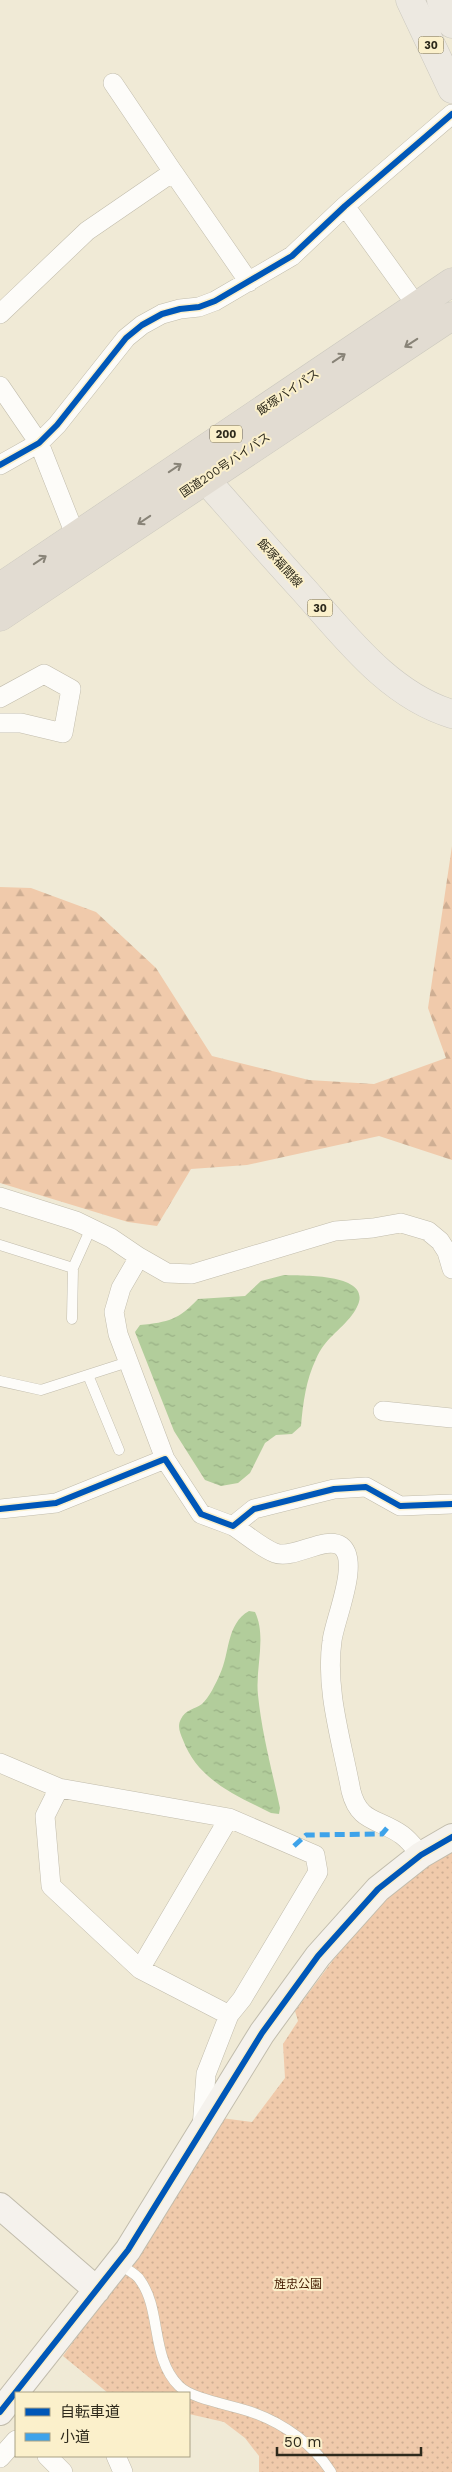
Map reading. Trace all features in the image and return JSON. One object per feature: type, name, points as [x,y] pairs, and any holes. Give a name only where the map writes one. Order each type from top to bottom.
[{"type":"highway","name":"飯塚バイパス","points":[[0,587],[80,548],[452,282]]},
{"type":"highway","name":"国道200号バイパス","points":[[0,617],[80,548],[205,479],[452,316]]},
{"type":"main road","name":"30","points":[[410,0],[452,89]]},
{"type":"main road","name":"30","points":[[441,0],[452,24]]},
{"type":"main road","name":"飯塚福間線","points":[[205,479],[356,649],[402,691],[433,709],[452,714]]},
{"type":"street","points":[[113,83],[249,282]]},
{"type":"street","points":[[0,465],[39,443],[57,425],[126,338],[142,325],[162,314],[215,302],[292,256],[345,206],[446,121]]},
{"type":"street","points":[[0,314],[87,231],[173,172]]},
{"type":"street","points":[[345,206],[417,306]]},
{"type":"street","points":[[0,386],[39,443],[80,548]]},
{"type":"street","points":[[0,698],[44,674],[71,689],[63,733],[21,723],[0,723]]},
{"type":"street","points":[[0,1197],[76,1221],[111,1238],[167,1273],[192,1274],[335,1231],[373,1228],[401,1223],[428,1231],[440,1241],[452,1269]]},
{"type":"street","points":[[139,1257],[121,1288],[114,1312],[118,1334],[165,1459],[201,1514],[233,1526],[275,1553],[287,1554],[334,1543],[342,1547],[346,1554],[348,1568],[344,1601],[332,1639],[329,1673],[354,1804],[362,1814],[403,1835],[421,1855]]},
{"type":"street","points":[[383,1411],[452,1418]]},
{"type":"street","points":[[0,1509],[56,1503],[165,1459]]},
{"type":"street","points":[[233,1526],[254,1509],[334,1489],[366,1487],[400,1506],[452,1504]]},
{"type":"street","points":[[0,1763],[59,1788],[229,1818],[315,1855],[318,1872],[242,1999],[229,2015],[206,2074],[201,2133]]},
{"type":"street","points":[[59,1788],[45,1816],[51,1886],[140,1969],[229,2015]]},
{"type":"street","points":[[140,1969],[229,1818]]},
{"type":"street","points":[[30,2388],[97,2290],[118,2264],[262,2033],[318,1956],[378,1889],[421,1855],[452,1837]]},
{"type":"street","points":[[0,2206],[97,2290]]},
{"type":"street","points":[[0,2412],[15,2400]]},
{"type":"street","points":[[0,2458],[15,2441]]},
{"type":"street","points":[[48,2457],[63,2472]]},
{"type":"street","points":[[116,2457],[123,2472]]},
{"type":"lane","points":[[72,1318],[73,1268],[91,1228]]},
{"type":"lane","points":[[0,1245],[73,1268]]},
{"type":"lane","points":[[0,1382],[41,1390],[128,1362]]},
{"type":"lane","points":[[88,1375],[119,1450]]},
{"type":"lane","points":[[118,2264],[140,2278],[151,2302],[155,2331],[168,2372],[180,2387],[212,2401],[254,2413],[291,2432],[321,2456],[331,2472]]},
{"type":"green space","points":[[452,846],[452,1160],[379,1136],[247,1165],[191,1169],[157,1226],[128,1222],[0,1183],[0,887],[31,888],[96,912],[156,968],[212,1056],[309,1080],[374,1084],[446,1058],[428,1008]]},
{"type":"green space","name":"旌忠公園","points":[[452,1844],[452,2472],[259,2472],[259,2456],[245,2438],[224,2422],[190,2414],[190,2392],[107,2392],[63,2356],[137,2253],[221,2118],[252,2122],[285,2078],[283,2044],[298,2021],[295,2011],[334,1959],[393,1889]]},
{"type":"water","points":[[284,1275],[324,1277],[350,1284],[358,1291],[359,1301],[352,1315],[328,1340],[316,1359],[306,1392],[301,1426],[292,1434],[276,1435],[265,1443],[250,1473],[238,1483],[221,1486],[205,1480],[174,1431],[135,1332],[140,1325],[158,1323],[179,1316],[198,1299],[245,1296],[261,1281]]},
{"type":"water","points":[[249,1611],[255,1612],[260,1632],[258,1695],[280,1808],[279,1814],[271,1813],[244,1800],[208,1776],[190,1754],[179,1730],[179,1724],[183,1716],[202,1704],[210,1694],[223,1666],[232,1631],[236,1623]]},
{"type":"marked path","points":[[294,1846],[306,1835],[382,1834],[388,1827]]},
{"type":"cycle path","points":[[0,465],[39,443],[57,425],[126,338],[142,325],[162,314],[180,309],[199,307],[215,301],[292,256],[345,206],[452,114]]},
{"type":"cycle path","points":[[0,1509],[56,1503],[165,1459],[201,1514],[233,1526],[254,1509],[334,1489],[366,1487],[400,1506],[452,1504]]},
{"type":"cycle path","points":[[16,2392],[128,2250],[262,2033],[318,1956],[378,1889],[421,1855],[452,1837]]},
{"type":"cycle path","points":[[0,2412],[15,2393]]}]
